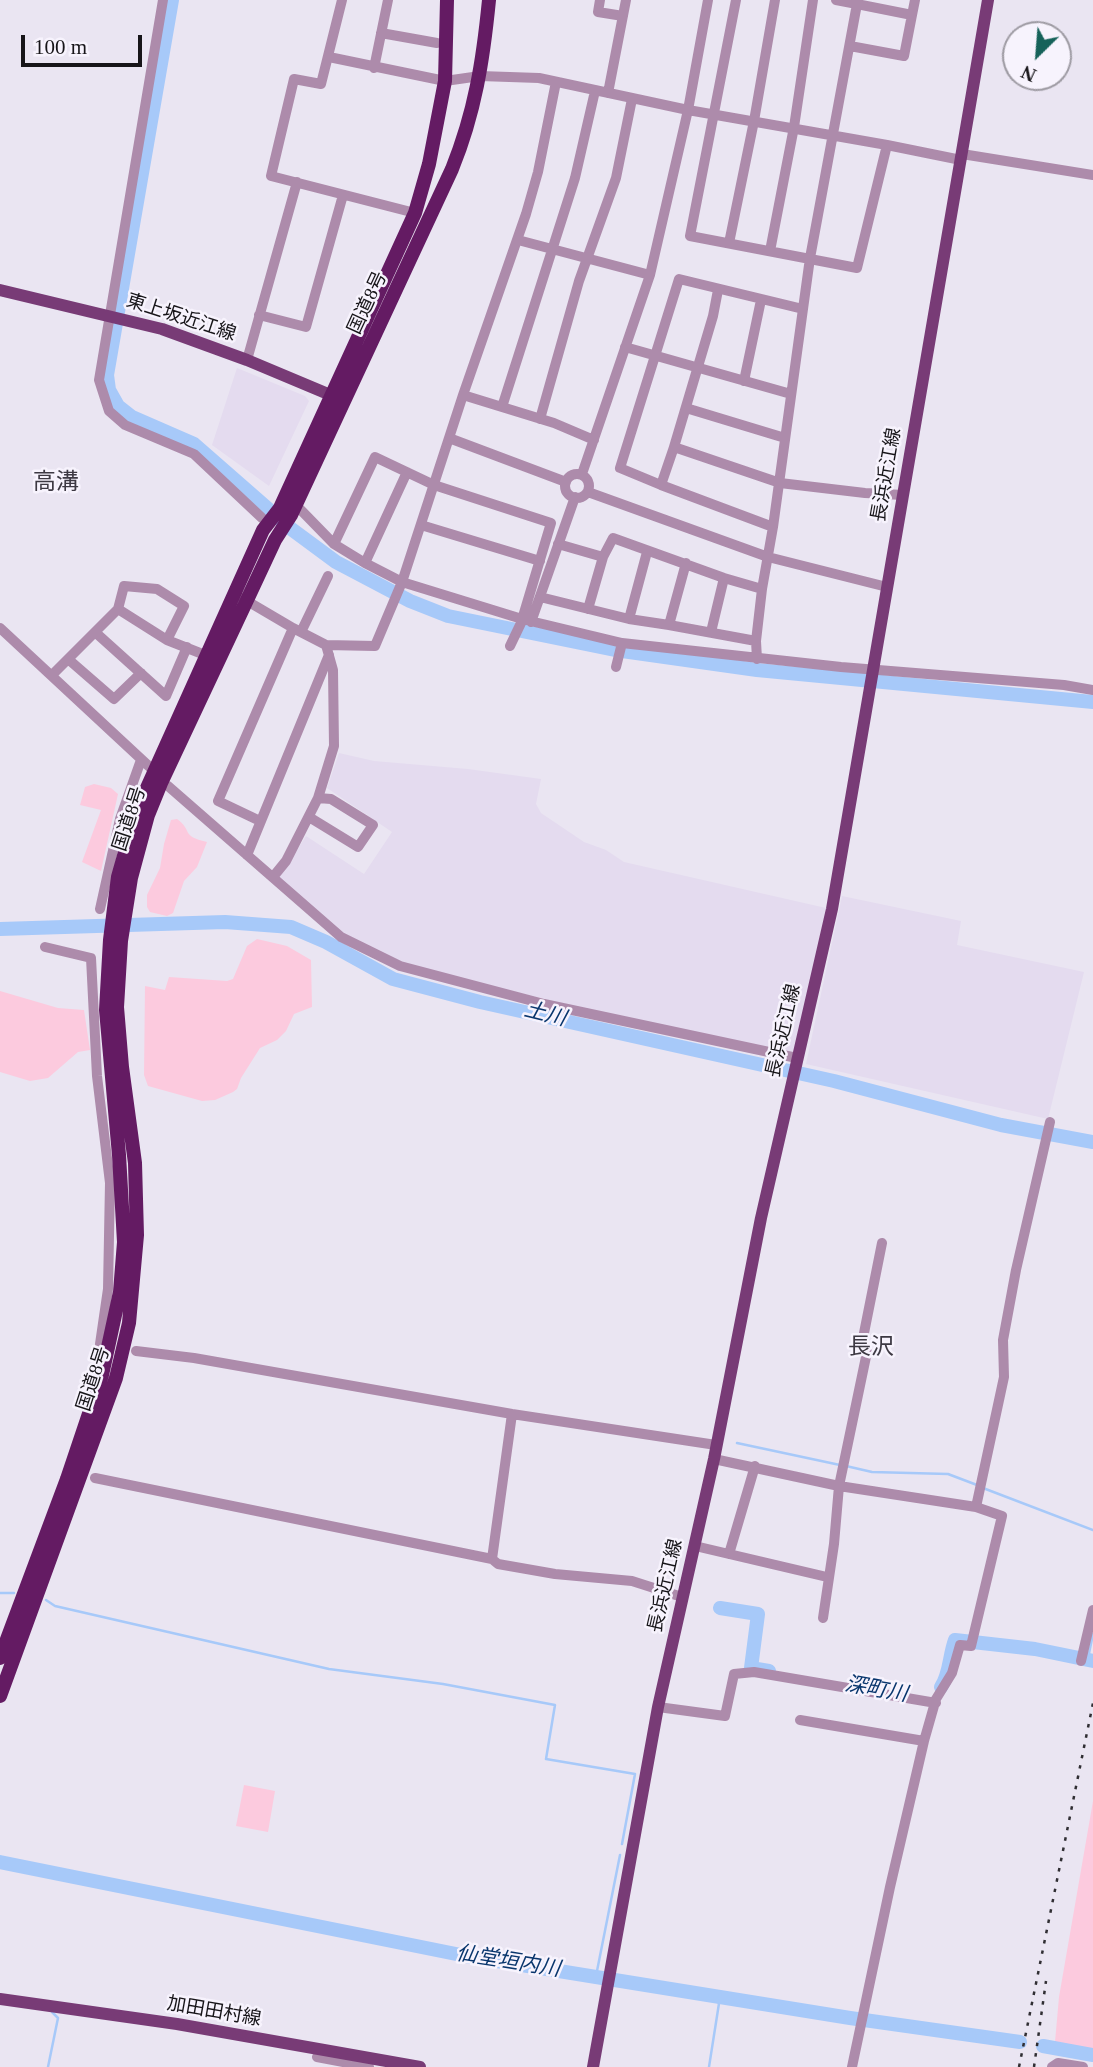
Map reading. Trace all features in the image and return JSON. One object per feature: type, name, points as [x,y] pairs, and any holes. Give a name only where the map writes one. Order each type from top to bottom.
[{"type":"highway","name":"国道8号","points":[[0,1658],[67,1479],[102,1375],[120,1292],[124,1242],[106,1010],[125,877],[148,815],[158,777],[205,655],[275,540],[415,213],[432,151],[445,81],[447,0]]},
{"type":"highway","name":"国道8号","points":[[338,398],[453,169],[469,124],[480,76],[489,0]]},
{"type":"highway","name":"国道8号","points":[[158,777],[240,597],[263,524],[289,509]]},
{"type":"highway","name":"国道8号","points":[[0,1696],[116,1378],[129,1323],[137,1235],[135,1163],[122,1066],[115,940]]},
{"type":"main road","name":"長浜近江線","points":[[593,2067],[658,1707],[715,1452],[761,1218],[832,909],[988,0]]},
{"type":"main road","name":"東上坂近江線","points":[[0,290],[162,329],[247,360],[338,398]]},
{"type":"main road","name":"加田田村線","points":[[0,1999],[177,2024],[317,2058],[413,2066]]},
{"type":"street","points":[[163,0],[115,317],[99,380],[109,411],[125,425],[194,454],[263,524]]},
{"type":"street","points":[[342,0],[321,84],[294,79],[271,176],[415,213]]},
{"type":"street","points":[[374,68],[387,0]]},
{"type":"street","points":[[600,0],[598,12],[623,16]]},
{"type":"street","points":[[608,93],[626,0]]},
{"type":"street","points":[[582,474],[650,275],[688,110],[708,0]]},
{"type":"street","points":[[736,0],[690,236],[857,268],[887,145]]},
{"type":"street","points":[[729,243],[775,0]]},
{"type":"street","points":[[770,251],[794,127],[813,0]]},
{"type":"street","points":[[836,0],[912,15]]},
{"type":"street","points":[[850,46],[904,56],[915,0]]},
{"type":"street","points":[[757,659],[756,641],[762,589],[774,527],[810,258],[857,5]]},
{"type":"street","points":[[381,33],[437,43]]},
{"type":"street","points":[[329,57],[445,81],[480,76],[539,78],[688,110],[832,133],[887,145],[1093,175]]},
{"type":"street","points":[[240,597],[328,650],[375,646],[401,584],[517,240],[538,172],[556,82]]},
{"type":"street","points":[[502,407],[531,308],[575,178],[595,91]]},
{"type":"street","points":[[540,419],[579,281],[616,178],[632,99]]},
{"type":"street","points":[[247,360],[297,182]]},
{"type":"street","points":[[259,315],[306,327],[343,195]]},
{"type":"street","points":[[517,240],[650,275]]},
{"type":"street","points":[[774,527],[620,468],[679,279],[803,309]]},
{"type":"street","points":[[661,485],[698,369],[718,290]]},
{"type":"street","points":[[744,381],[761,300]]},
{"type":"street","points":[[625,347],[791,394]]},
{"type":"street","points":[[463,395],[540,419],[594,440]]},
{"type":"street","points":[[686,408],[785,438]]},
{"type":"street","points":[[449,438],[566,482]]},
{"type":"street","points":[[674,447],[780,483],[903,495]]},
{"type":"street","points":[[334,544],[375,457],[434,485],[551,523],[525,621]]},
{"type":"street","points":[[365,564],[407,472]]},
{"type":"street","points":[[574,474],[582,474],[589,482],[588,492],[582,497],[575,497],[566,490],[566,482],[574,474]]},
{"type":"street","points":[[588,492],[768,557],[887,587]]},
{"type":"street","points":[[511,645],[540,597],[575,497]]},
{"type":"street","points":[[289,509],[334,544],[401,584],[525,621],[621,643],[757,659],[1064,685],[1093,690]]},
{"type":"street","points":[[421,525],[540,561]]},
{"type":"street","points":[[588,609],[603,557],[613,538],[647,552],[762,589]]},
{"type":"street","points":[[558,544],[603,557]]},
{"type":"street","points":[[629,619],[647,552]]},
{"type":"street","points":[[669,625],[686,563]]},
{"type":"street","points":[[260,821],[218,801],[297,630],[328,576]]},
{"type":"street","points":[[711,632],[724,578]]},
{"type":"street","points":[[52,675],[118,609],[124,586],[157,589],[184,606],[167,640]]},
{"type":"street","points":[[540,597],[629,619],[756,641]]},
{"type":"street","points":[[118,609],[167,640],[205,655]]},
{"type":"street","points":[[0,628],[158,777],[341,937],[400,966],[544,1004],[796,1061]]},
{"type":"street","points":[[95,632],[166,696],[187,647]]},
{"type":"street","points":[[616,667],[621,643]]},
{"type":"street","points":[[273,877],[286,861],[318,798],[334,746],[333,670],[328,650]]},
{"type":"street","points":[[247,855],[328,650]]},
{"type":"street","points":[[68,659],[114,699],[141,673]]},
{"type":"street","points":[[100,909],[120,819],[142,760]]},
{"type":"street","points":[[309,817],[358,847],[373,825],[331,799],[318,798]]},
{"type":"street","points":[[45,947],[91,958],[97,1076],[110,1183],[108,1289],[100,1344]]},
{"type":"street","points":[[976,1507],[1004,1377],[1003,1340],[1016,1270],[1050,1122]]},
{"type":"street","points":[[822,1618],[834,1544],[839,1486],[867,1352],[861,1348],[883,1243]]},
{"type":"street","points":[[136,1350],[512,1414],[715,1452],[755,1466],[839,1486],[976,1507],[1002,1516],[971,1646],[960,1645],[957,1649],[952,1673],[936,1703],[924,1741],[852,2067]]},
{"type":"street","points":[[492,1559],[512,1414]]},
{"type":"street","points":[[729,1555],[755,1466]]},
{"type":"street","points":[[95,1478],[492,1559],[498,1564],[555,1574],[632,1581],[682,1597]]},
{"type":"street","points":[[695,1546],[827,1577]]},
{"type":"street","points":[[1081,1661],[1093,1610]]},
{"type":"street","points":[[658,1707],[725,1716],[734,1674],[754,1672],[936,1703]]},
{"type":"street","points":[[800,1720],[924,1741]]},
{"type":"street","points":[[317,2058],[369,2067]]},
{"type":"street","points":[[1052,2067],[1058,2063],[1083,2067]]},
{"type":"shaded area","points":[[237,368],[305,396],[309,401],[269,486],[212,445]]},
{"type":"shaded area","points":[[339,753],[374,761],[468,769],[541,779],[536,804],[541,813],[584,842],[606,850],[624,862],[826,908],[795,1055],[671,1029],[403,963],[344,934],[279,878],[306,836],[364,874],[392,832],[327,788]]},
{"type":"shaded area","points":[[94,784],[111,788],[118,794],[101,871],[82,862],[101,810],[80,805],[85,787]]},
{"type":"shaded area","points":[[177,819],[190,835],[207,842],[197,867],[184,881],[173,913],[167,916],[150,912],[147,895],[160,868],[171,820]]},
{"type":"shaded area","points":[[842,896],[961,921],[957,945],[1084,972],[1048,1119],[806,1064]]},
{"type":"shaded area","points":[[257,939],[287,946],[311,960],[312,1007],[294,1014],[286,1031],[277,1040],[260,1048],[233,1092],[215,1100],[202,1101],[148,1086],[144,1075],[145,986],[165,990],[169,977],[227,981],[233,979],[247,946]]},
{"type":"shaded area","points":[[0,991],[58,1008],[84,1010],[90,1050],[78,1052],[48,1078],[30,1081],[0,1072]]},
{"type":"shaded area","points":[[244,1785],[275,1791],[268,1832],[236,1826]]},
{"type":"shaded area","points":[[1093,1801],[1093,2049],[1055,2042],[1059,1997]]},
{"type":"waterway","points":[[172,0],[107,375],[109,390],[118,406],[132,417],[194,444],[290,528],[336,562],[410,601],[448,616],[615,650],[757,670],[1093,702]]},
{"type":"waterway","name":"土川","points":[[0,929],[225,922],[291,927],[326,942],[393,979],[480,1002],[834,1081],[1001,1125],[1093,1142]]},
{"type":"waterway","points":[[737,1443],[840,1465]]},
{"type":"waterway","points":[[846,1466],[872,1472],[948,1474],[977,1485]]},
{"type":"waterway","points":[[983,1488],[1093,1530]]},
{"type":"waterway","points":[[0,1593],[14,1593]]},
{"type":"waterway","points":[[46,1600],[55,1606],[329,1669],[443,1684],[555,1705],[546,1759],[635,1774],[622,1844]]},
{"type":"waterway","name":"深町川","points":[[720,1608],[758,1614],[751,1668],[769,1671]]},
{"type":"waterway","points":[[1088,1658],[1093,1634]]},
{"type":"waterway","name":"深町川","points":[[941,1687],[955,1640],[1035,1649],[1093,1661]]},
{"type":"waterway","points":[[596,1976],[620,1855]]},
{"type":"waterway","name":"仙堂垣内川","points":[[0,1862],[466,1956],[850,2018],[1020,2042]]},
{"type":"waterway","points":[[709,2067],[720,1997]]},
{"type":"waterway","points":[[48,2067],[58,2018],[52,2012]]},
{"type":"waterway","name":"仙堂垣内川","points":[[1043,2046],[1093,2055]]},
{"type":"railway","points":[[1019,2067],[1093,1703]]},
{"type":"railway","points":[[1034,2067],[1046,1981]]},
{"type":"district","name":"高溝","points":[[56,483]]},
{"type":"district","name":"長沢","points":[[871,1348]]}]
